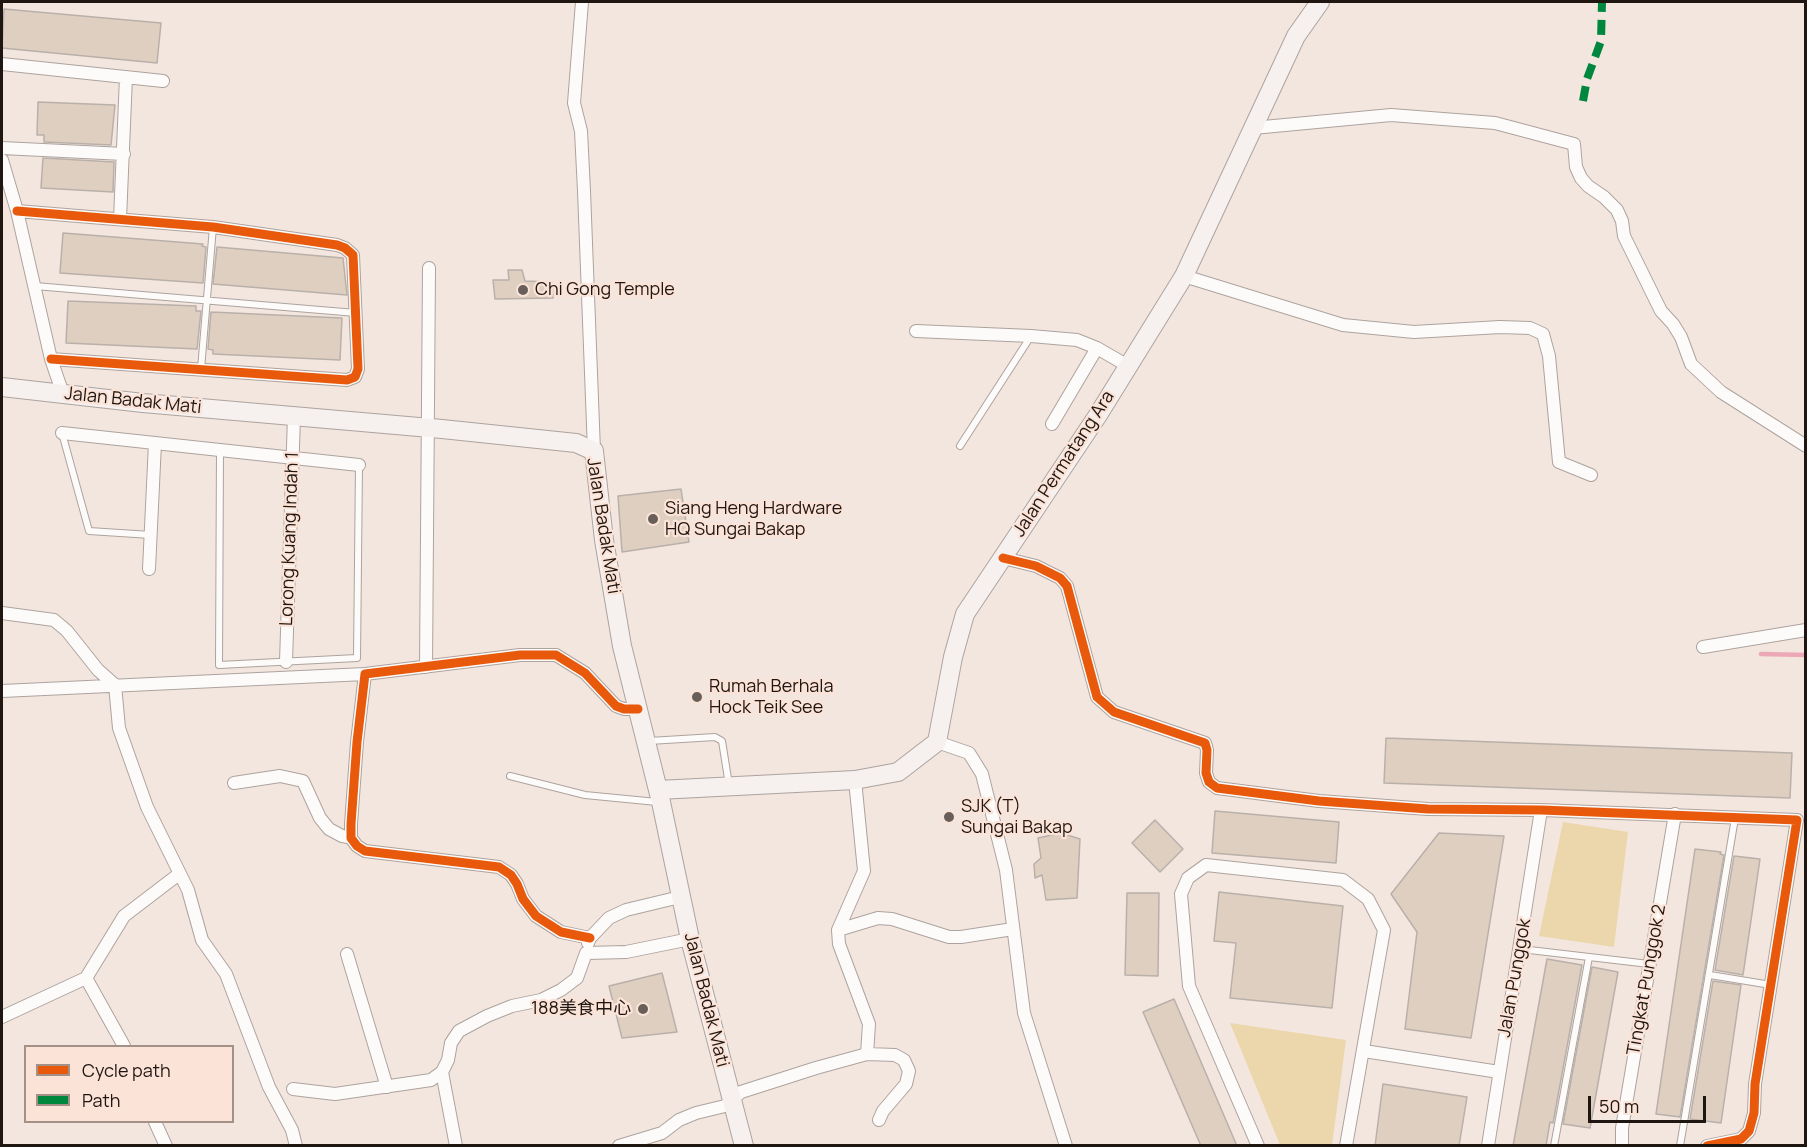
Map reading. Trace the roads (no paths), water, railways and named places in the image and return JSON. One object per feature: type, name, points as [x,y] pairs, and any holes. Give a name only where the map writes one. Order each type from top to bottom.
[{"type":"main road","name":"Jalan Permatang Ara","points":[[937,742],[952,657],[965,614],[1098,415],[1184,276],[1296,36],[1320,2]]},
{"type":"main road","name":"Jalan Badak Mati","points":[[2,387],[576,443],[594,452],[604,540],[618,622],[690,939],[744,1146]]},
{"type":"main road","points":[[659,796],[729,785],[855,780],[898,772],[937,742]]},
{"type":"street","points":[[579,3],[574,103],[581,131],[594,452]]},
{"type":"street","points":[[2,64],[163,81]]},
{"type":"street","points":[[120,219],[126,77]]},
{"type":"street","points":[[1253,128],[1391,115],[1495,123],[1574,144],[1576,167],[1581,178],[1617,210],[1622,221],[1624,236],[1661,312],[1673,324],[1681,337],[1691,364],[1720,392],[1806,446]]},
{"type":"street","points":[[2,148],[124,154]]},
{"type":"street","points":[[2,160],[17,211],[51,359],[63,394]]},
{"type":"street","points":[[17,211],[213,227],[337,245],[353,255],[358,369],[355,377],[347,380],[51,359]]},
{"type":"street","points":[[426,667],[429,268]]},
{"type":"street","points":[[1184,276],[1343,325],[1414,332],[1500,327],[1530,328],[1543,334],[1549,356],[1559,462],[1591,475]]},
{"type":"street","points":[[916,332],[1077,340],[1097,348],[1128,366]]},
{"type":"street","points":[[1052,424],[1097,348]]},
{"type":"street","name":"Lorong Kuang Indah 1","points":[[286,662],[294,416]]},
{"type":"street","points":[[62,433],[359,465]]},
{"type":"street","points":[[149,569],[155,443]]},
{"type":"street","points":[[1003,558],[1042,568],[1060,578],[1067,586],[1097,697],[1114,712],[1205,743],[1206,773],[1209,782],[1217,789],[1319,801],[1428,809],[1541,810],[1801,820],[1771,985],[1755,1084],[1754,1113],[1749,1131],[1741,1139],[1707,1146]]},
{"type":"street","points":[[2,613],[54,620],[67,631],[98,670],[115,685],[119,728],[147,807],[188,890],[202,940],[226,974],[268,1087],[292,1130],[296,1146]]},
{"type":"street","points":[[1703,647],[1806,630]]},
{"type":"street","points":[[2,691],[364,674],[520,655],[556,655],[585,673],[616,706],[624,709],[638,709]]},
{"type":"street","points":[[364,674],[351,838],[357,846],[365,851],[500,867],[511,875],[523,899],[536,916],[561,932],[590,938]]},
{"type":"street","points":[[937,742],[969,753],[982,774],[1006,870],[1023,1013],[1066,1146]]},
{"type":"street","points":[[234,783],[280,776],[303,781],[329,829],[351,838]]},
{"type":"street","points":[[855,780],[864,871],[838,930],[839,944],[869,1024],[867,1054]]},
{"type":"street","name":"Jalan Punggok","points":[[1488,1146],[1521,949],[1541,810]]},
{"type":"street","name":"Tingkat Punggok 2","points":[[1622,1146],[1622,1128],[1675,814]]},
{"type":"street","points":[[1258,1146],[1189,986],[1181,894],[1188,878],[1206,865],[1343,880],[1368,899],[1384,930],[1346,1146]]},
{"type":"street","points":[[2,1017],[86,978],[124,916],[179,874]]},
{"type":"street","points":[[293,1089],[335,1094],[431,1080],[442,1072],[448,1060],[451,1043],[459,1031],[504,1009],[541,1000],[561,990],[577,978],[590,938],[609,918],[626,910],[680,897]]},
{"type":"street","points":[[838,930],[878,918],[892,919],[949,937],[1013,929]]},
{"type":"street","points":[[586,953],[626,952],[690,939]]},
{"type":"street","points":[[347,954],[387,1087]]},
{"type":"street","points":[[86,978],[123,1045]]},
{"type":"street","points":[[1364,1051],[1499,1072]]},
{"type":"street","points":[[619,1146],[662,1133],[679,1120],[696,1113],[725,1106],[741,1092],[867,1054],[895,1056],[904,1060],[909,1071],[906,1084],[879,1120]]},
{"type":"street","points":[[442,1072],[456,1146]]},
{"type":"street","points":[[155,1123],[165,1146]]},
{"type":"lane","points":[[201,369],[213,227]]},
{"type":"lane","points":[[34,286],[356,313]]},
{"type":"lane","points":[[960,446],[1031,336]]},
{"type":"lane","points":[[62,433],[89,531],[151,535]]},
{"type":"lane","points":[[220,450],[219,665],[357,658],[359,465]]},
{"type":"lane","points":[[645,741],[715,737],[722,741],[729,785]]},
{"type":"lane","points":[[510,777],[585,795],[630,801],[659,796]]},
{"type":"lane","points":[[1680,1146],[1735,817]]},
{"type":"lane","points":[[1521,949],[1650,964]]},
{"type":"lane","points":[[1554,1146],[1588,957]]},
{"type":"lane","points":[[1710,975],[1771,985]]},
{"type":"waterway","points":[[1761,654],[1806,655]]},
{"type":"place","name":"Chi Gong Temple","points":[[523,290]]},
{"type":"place","name":"Siang Heng Hardware HQ Sungai Bakap","points":[[653,519]]},
{"type":"place","name":"Rumah Berhala Hock Teik See","points":[[697,697]]},
{"type":"place","name":"SJK (T) Sungai Bakap","points":[[949,817]]},
{"type":"place","name":"188美食中心","points":[[643,1009]]}]
